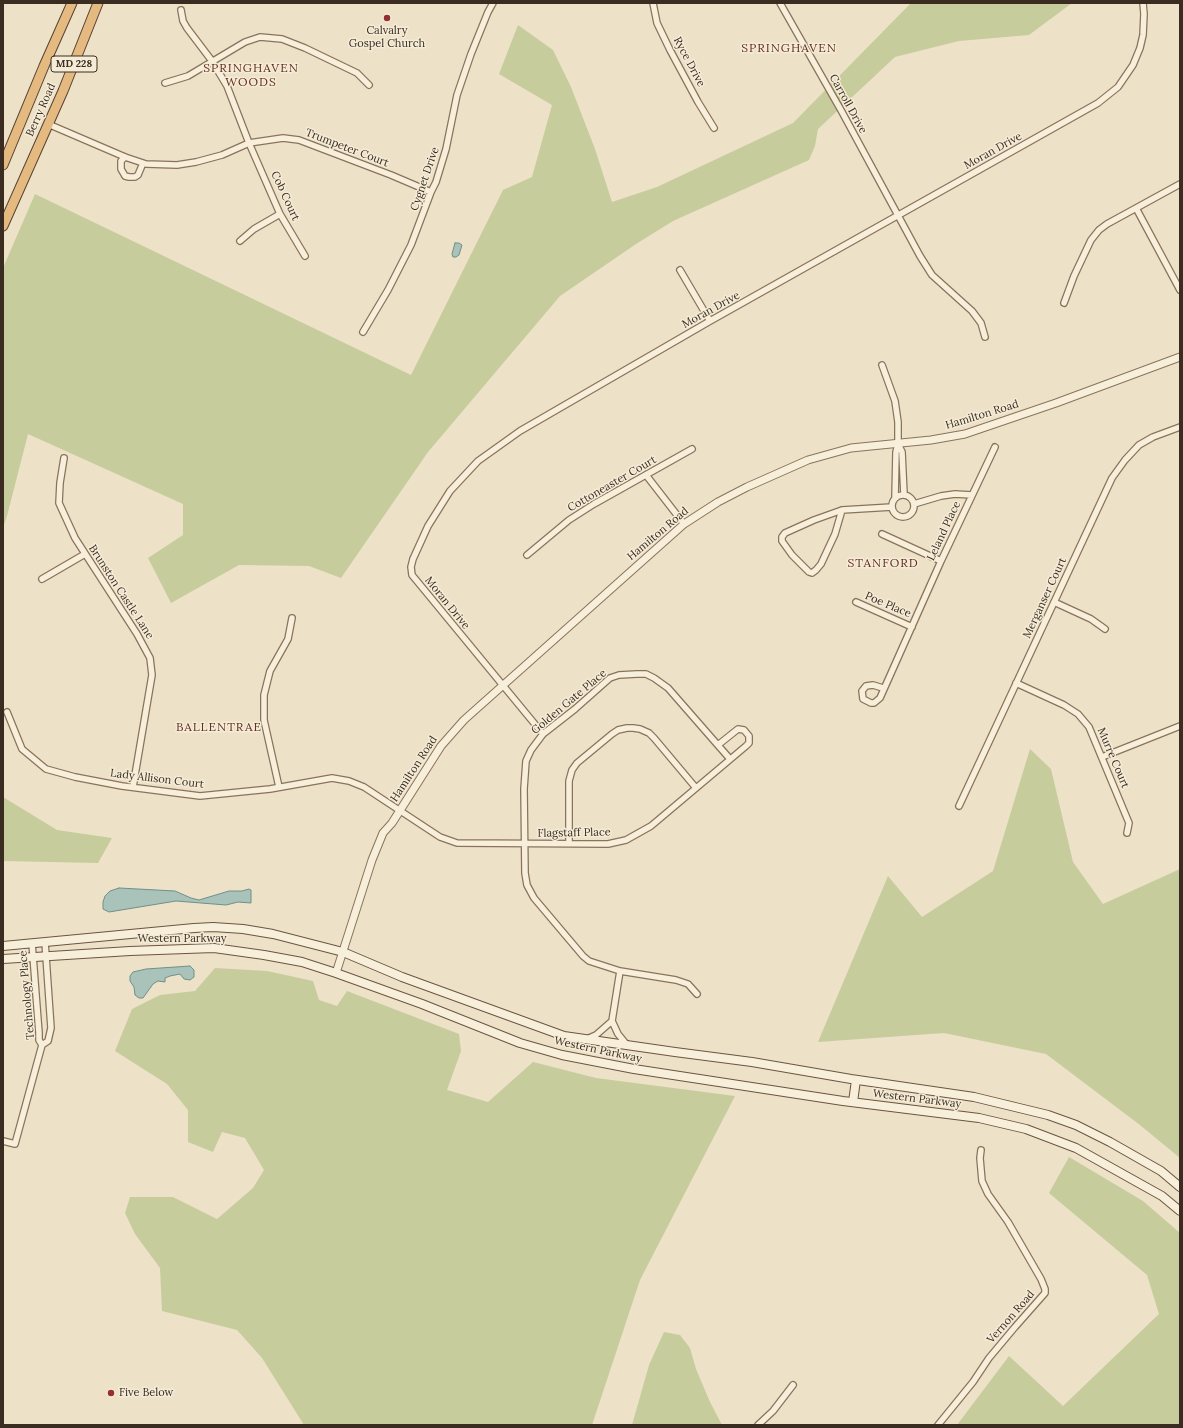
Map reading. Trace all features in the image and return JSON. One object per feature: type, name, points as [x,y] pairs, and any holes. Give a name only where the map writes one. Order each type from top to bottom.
[{"type":"highway","name":"Berry Road","points":[[3,165],[72,3]]},
{"type":"highway","name":"Berry Road","points":[[3,226],[63,92],[98,3]]},
{"type":"main road","name":"Western Parkway","points":[[3,946],[177,929],[243,929],[273,934],[343,952],[402,977],[564,1036],[752,1062],[856,1080],[974,1097],[1048,1115],[1076,1125],[1110,1142],[1161,1171],[1180,1187]]},
{"type":"main road","name":"Western Parkway","points":[[3,959],[137,950],[214,948],[302,962],[422,1004],[520,1043],[562,1055],[634,1069],[853,1102],[979,1118],[1026,1129],[1076,1148],[1162,1196],[1180,1211]]},
{"type":"main road","points":[[853,1102],[856,1080]]},
{"type":"street","name":"Cygnet Drive","points":[[363,332],[388,290],[411,245],[441,169],[457,95],[471,54],[493,3]]},
{"type":"street","name":"Ryce Drive","points":[[653,3],[657,23],[698,102],[714,128]]},
{"type":"street","name":"Carroll Drive","points":[[780,3],[932,276],[972,311],[981,323],[985,337]]},
{"type":"street","name":"Moran Drive","points":[[543,734],[412,576],[411,567],[413,559],[428,526],[450,491],[478,461],[520,432],[710,322],[1098,103],[1112,92],[1128,73],[1140,48],[1144,23],[1143,3]]},
{"type":"street","name":"Cob Court","points":[[181,10],[183,21],[187,28],[212,61],[227,86],[249,143],[280,214],[305,256]]},
{"type":"street","points":[[165,83],[188,76],[245,42],[260,37],[282,39],[305,48],[357,73],[369,85]]},
{"type":"street","name":"Trumpeter Court","points":[[48,124],[125,157],[143,163],[177,165],[222,155],[249,143],[282,138],[300,140],[384,172],[431,192]]},
{"type":"street","points":[[125,157],[121,161],[121,169],[125,176],[135,177],[138,175],[143,163]]},
{"type":"street","points":[[1064,304],[1074,276],[1091,240],[1099,230],[1107,224],[1180,184]]},
{"type":"street","points":[[1136,208],[1180,290]]},
{"type":"street","points":[[240,241],[254,229],[280,214]]},
{"type":"street","points":[[680,270],[710,322]]},
{"type":"street","name":"Hamilton Road","points":[[336,973],[372,860],[383,833],[392,823],[441,746],[464,720],[502,685],[684,524],[718,502],[747,487],[808,460],[851,448],[947,438],[974,432],[1180,357]]},
{"type":"street","points":[[882,365],[897,411],[898,444],[896,452],[895,498],[892,501],[892,507],[896,514],[903,517],[910,514],[914,504],[910,497],[904,494]]},
{"type":"street","name":"Merganser Court","points":[[959,806],[1112,478],[1125,460],[1139,445],[1153,437],[1180,427]]},
{"type":"street","points":[[898,444],[902,452],[904,494]]},
{"type":"street","name":"Leland Place","points":[[883,688],[995,447]]},
{"type":"street","name":"Cottoneaster Court","points":[[527,555],[569,520],[594,504],[692,449]]},
{"type":"street","name":"Brunston Castle Lane","points":[[64,458],[60,483],[60,503],[75,538],[137,634],[150,658],[152,675],[133,787]]},
{"type":"street","points":[[646,475],[684,524]]},
{"type":"street","points":[[895,498],[904,494]]},
{"type":"street","points":[[914,504],[955,494],[972,495]]},
{"type":"street","points":[[842,510],[835,534],[821,564],[812,573],[809,572],[792,555],[782,541],[782,537],[785,533],[814,520],[842,510],[892,507]]},
{"type":"street","points":[[882,534],[941,561]]},
{"type":"street","points":[[42,579],[85,554]]},
{"type":"street","name":"Poe Place","points":[[856,602],[912,627]]},
{"type":"street","points":[[1054,602],[1091,619],[1105,629]]},
{"type":"street","points":[[279,787],[264,720],[264,695],[270,670],[288,639],[292,618]]},
{"type":"street","name":"Golden Gate Place","points":[[697,994],[688,984],[676,980],[620,971],[589,962],[582,956],[534,898],[527,885],[525,873],[524,790],[526,761],[531,750],[543,734],[575,709],[610,678],[619,675],[637,674],[646,674],[668,688],[730,759]]},
{"type":"street","name":"Murre Court","points":[[1016,683],[1064,704],[1078,714],[1089,727],[1129,823],[1127,833]]},
{"type":"street","name":"Lady Allison Court","points":[[7,712],[22,749],[46,769],[75,777],[200,796],[279,787],[332,778],[349,780],[364,787],[400,810]]},
{"type":"street","points":[[1102,757],[1180,726]]},
{"type":"street","points":[[569,843],[569,781],[572,770],[577,763],[618,730],[633,728],[649,733],[696,788]]},
{"type":"street","name":"Flagstaff Place","points":[[400,810],[440,837],[451,842],[524,844],[608,844],[618,842],[634,836],[651,826],[749,743],[749,736],[747,732],[741,729],[735,731],[718,745]]},
{"type":"street","name":"Technology Place","points":[[3,1141],[15,1144],[42,1045],[48,1041],[51,1028],[45,942]]},
{"type":"street","name":"Technology Place","points":[[32,943],[40,1033],[39,1040],[42,1045]]},
{"type":"street","points":[[620,971],[612,1021],[618,1034],[627,1044]]},
{"type":"street","points":[[587,1039],[596,1035],[612,1021]]},
{"type":"street","name":"Vernon Road","points":[[938,1425],[973,1382],[989,1358],[1045,1293],[1041,1279],[1008,1222],[988,1194],[982,1181],[980,1158],[981,1150]]},
{"type":"street","points":[[758,1425],[773,1411],[792,1385]]},
{"type":"green space","points":[[911,3],[1072,3],[1029,35],[959,41],[895,57],[818,129],[815,146],[809,160],[673,221],[636,244],[560,296],[428,452],[341,578],[309,566],[239,565],[171,603],[148,558],[183,535],[183,504],[28,434],[3,528],[3,268],[35,194],[411,375],[503,190],[532,177],[552,105],[499,74],[518,25],[553,50],[571,87],[595,149],[612,202],[657,187],[793,123]]},
{"type":"green space","points":[[1030,749],[1051,769],[1073,862],[1103,904],[1180,869],[1180,1158],[1140,1125],[1046,1054],[944,1033],[818,1042],[888,876],[922,917],[993,871]]},
{"type":"green space","points":[[3,797],[57,830],[112,838],[98,863],[3,861]]},
{"type":"green space","points":[[215,968],[267,971],[313,981],[319,1000],[337,1006],[347,991],[459,1034],[461,1051],[447,1090],[488,1102],[533,1062],[596,1078],[735,1096],[640,1280],[592,1425],[304,1425],[262,1358],[237,1330],[162,1311],[160,1268],[135,1234],[125,1213],[130,1197],[173,1197],[217,1219],[253,1188],[264,1170],[245,1138],[222,1132],[213,1152],[188,1142],[188,1110],[167,1084],[115,1051],[132,1009],[160,995],[195,991]]},
{"type":"green space","points":[[1069,1157],[1143,1201],[1180,1233],[1180,1425],[957,1425],[1009,1356],[1063,1406],[1159,1314],[1147,1275],[1049,1193]]},
{"type":"green space","points":[[664,1332],[680,1335],[690,1348],[696,1369],[722,1425],[632,1425],[649,1365]]},
{"type":"water","points":[[455,243],[462,245],[459,255],[453,257],[452,254]]},
{"type":"water","points":[[119,888],[175,891],[199,900],[229,891],[242,891],[249,889],[251,890],[251,903],[238,902],[226,905],[176,901],[109,912],[103,909],[105,896],[110,891]]},
{"type":"water","points":[[190,966],[194,970],[194,977],[190,980],[184,979],[180,974],[170,976],[165,978],[165,982],[158,981],[153,984],[143,998],[139,998],[135,995],[134,987],[130,981],[130,976],[133,972],[146,969]]},
{"type":"place","name":"Calvalry Gospel Church","points":[[387,18]]},
{"type":"place","name":"Five Below","points":[[111,1393]]},
{"type":"district","name":"SPRINGHAVEN","points":[[789,49]]},
{"type":"district","name":"SPRINGHAVEN WOODS","points":[[251,76]]},
{"type":"district","name":"STANFORD","points":[[883,564]]},
{"type":"district","name":"BALLENTRAE","points":[[219,728]]}]
